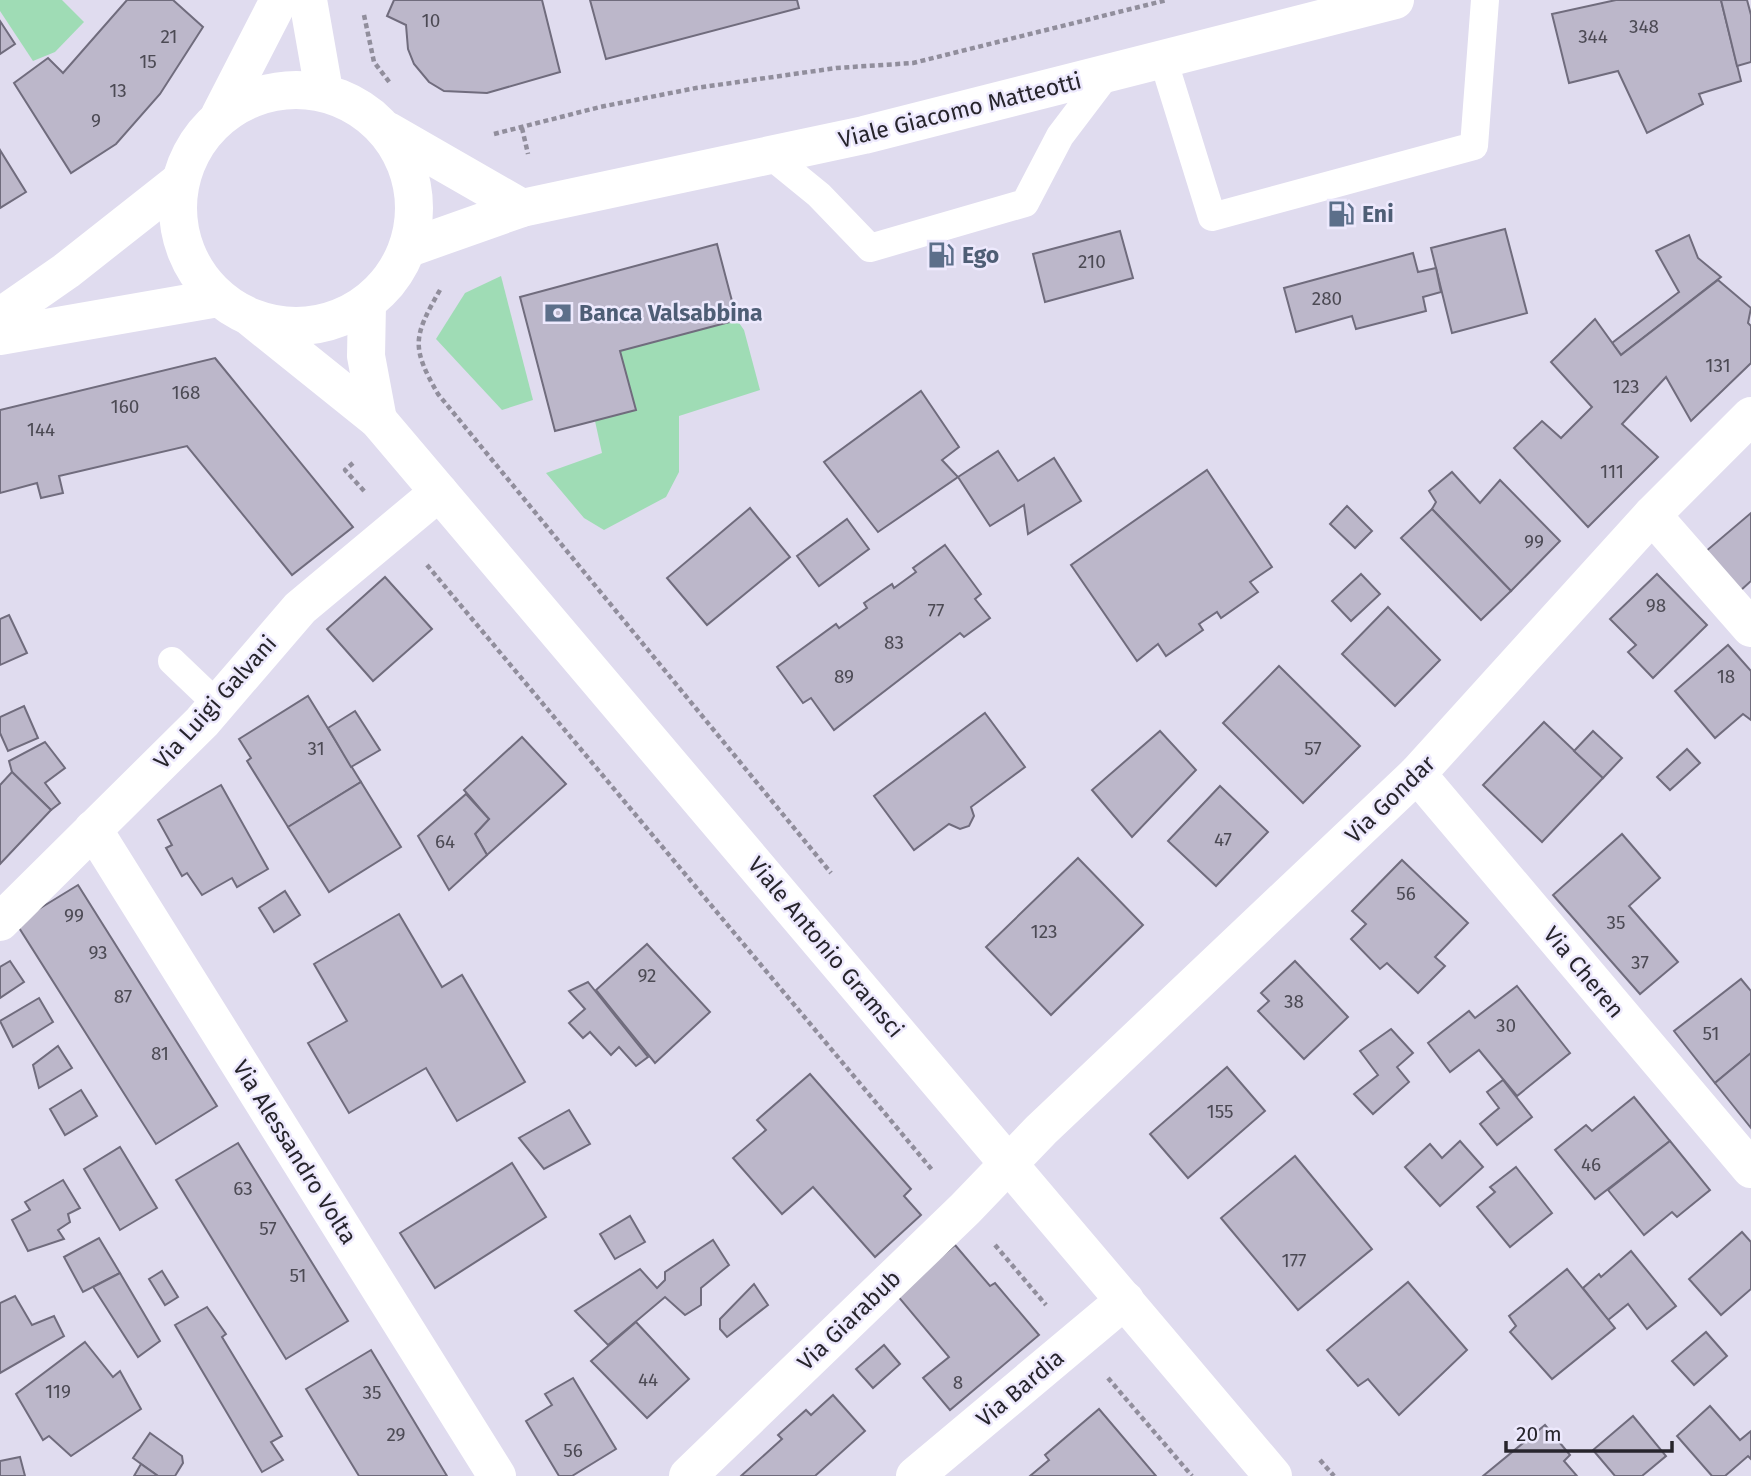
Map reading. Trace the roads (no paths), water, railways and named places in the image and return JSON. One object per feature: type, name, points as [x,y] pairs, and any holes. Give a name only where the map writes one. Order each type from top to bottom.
[{"type":"street","points":[[279,0],[220,116],[191,150],[179,182],[176,216],[182,245],[197,274],[218,298],[251,318],[292,327],[323,324],[367,304],[395,276],[409,248],[416,214],[413,182],[388,131]]},
{"type":"street","points":[[308,0],[324,91]]},
{"type":"street","name":"Viale Giacomo Matteotti","points":[[409,248],[531,206],[770,155],[1107,74],[1395,0]]},
{"type":"street","points":[[220,116],[283,89],[324,91],[359,106],[388,131],[531,206]]},
{"type":"street","points":[[0,317],[66,271],[179,182]]},
{"type":"street","points":[[0,336],[218,298]]},
{"type":"street","name":"Viale Antonio Gramsci","points":[[367,304],[366,356],[378,420]]},
{"type":"street","name":"Viale Antonio Gramsci","points":[[251,318],[378,420],[1273,1476]]},
{"type":"street","name":"Via Gondar","points":[[1009,1162],[1418,774],[1652,515],[1751,416]]},
{"type":"street","name":"Via Luigi Galvani","points":[[0,922],[217,704],[300,608],[439,492]]},
{"type":"street","points":[[1652,515],[1751,628]]},
{"type":"street","name":"Via Cheren","points":[[1418,774],[1751,1169]]},
{"type":"street","name":"Via Alessandro Volta","points":[[93,829],[497,1476]]},
{"type":"street","name":"Via Giarabub","points":[[688,1476],[965,1209],[1009,1162]]},
{"type":"street","name":"Via Bardia","points":[[915,1476],[1125,1300]]},
{"type":"lane","points":[[1163,60],[1212,217],[1474,146],[1485,0]]},
{"type":"lane","points":[[770,155],[818,195],[870,248],[1025,203],[1060,136],[1107,74]]},
{"type":"lane","points":[[172,661],[217,704]]},
{"type":"place","name":"Eni","points":[[1341,214]]},
{"type":"place","name":"Ego","points":[[941,255]]},
{"type":"place","name":"Banca Valsabbina","points":[[558,313]]}]
